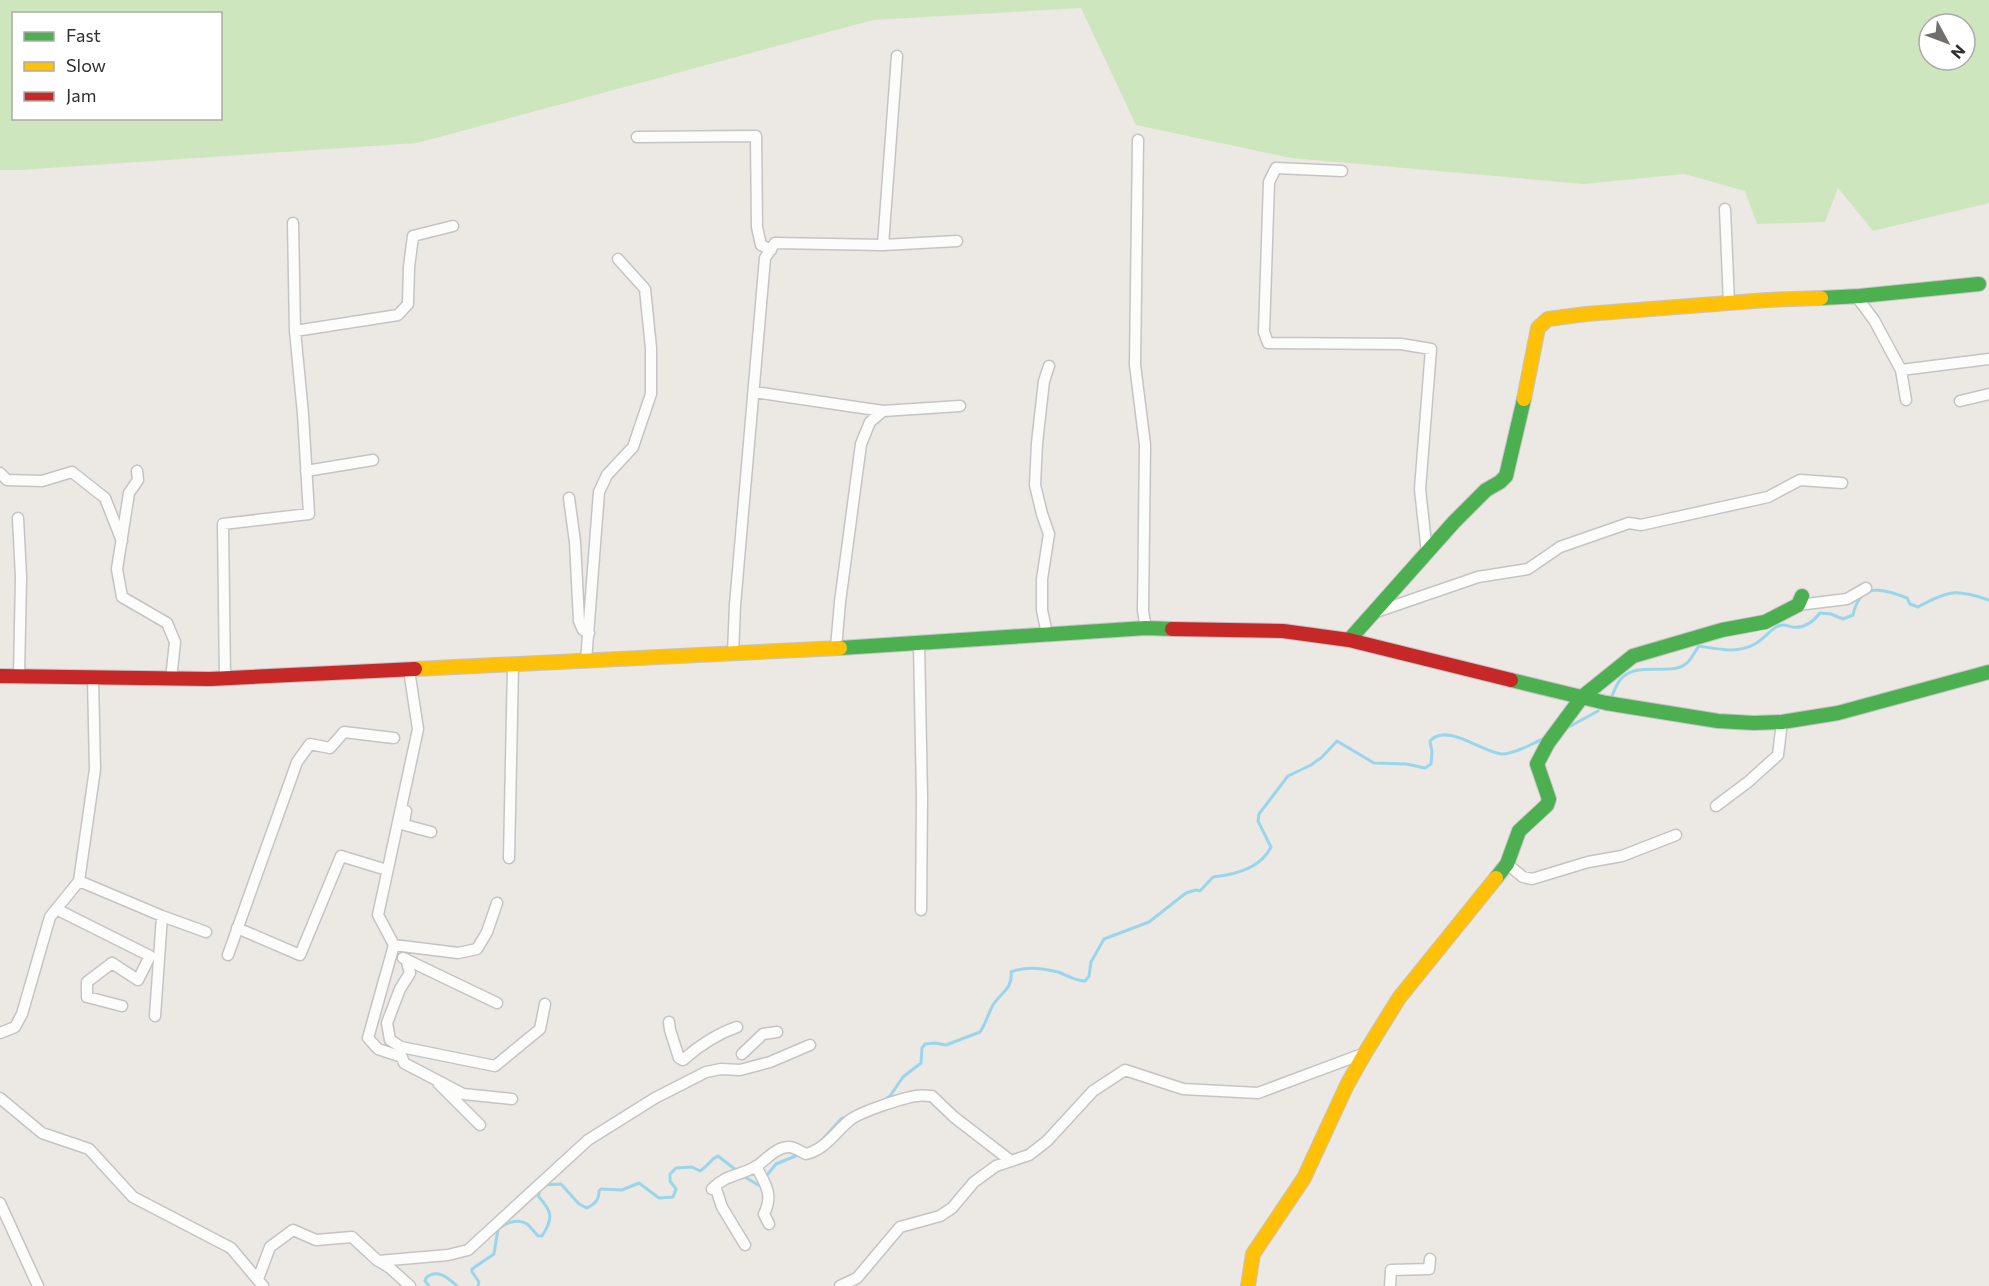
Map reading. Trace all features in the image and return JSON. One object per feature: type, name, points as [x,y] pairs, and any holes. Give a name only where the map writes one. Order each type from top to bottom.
[{"type":"main road","points":[[1349,640],[1486,490],[1506,476],[1538,328],[1548,319],[1729,303],[1856,296],[1979,284]]},
{"type":"main road","points":[[1248,1286],[1253,1254],[1304,1178],[1347,1085],[1399,998],[1507,864],[1519,831],[1528,820],[1547,805],[1549,799],[1537,764],[1548,743],[1582,697],[1633,656],[1722,630],[1765,622],[1800,600]]},
{"type":"main road","points":[[0,676],[225,679],[733,654],[1146,628],[1283,631],[1349,640],[1606,703],[1718,721],[1782,722],[1838,712],[1989,672]]},
{"type":"street","points":[[883,245],[897,56]]},
{"type":"street","points":[[637,137],[756,136],[757,227],[761,245],[771,250]]},
{"type":"street","points":[[1138,140],[1134,365],[1145,445],[1143,611],[1146,628]]},
{"type":"street","points":[[1342,171],[1276,168],[1269,182],[1264,332],[1268,343],[1401,344],[1431,349],[1420,489],[1427,553]]},
{"type":"street","points":[[1725,209],[1729,303]]},
{"type":"street","points":[[225,679],[223,524],[309,514],[296,332],[293,223]]},
{"type":"street","points":[[296,332],[398,315],[408,304],[413,236],[453,226]]},
{"type":"street","points":[[733,654],[736,594],[765,258],[775,243],[883,245],[957,240]]},
{"type":"street","points":[[586,661],[599,492],[607,476],[633,447],[651,394],[651,348],[645,289],[618,259]]},
{"type":"street","points":[[1856,296],[1874,320],[1901,370],[1906,400]]},
{"type":"street","points":[[1901,370],[1989,359]]},
{"type":"street","points":[[1047,634],[1042,610],[1041,579],[1049,534],[1035,485],[1044,381],[1049,366]]},
{"type":"street","points":[[754,392],[882,411],[960,406]]},
{"type":"street","points":[[1960,401],[1989,394]]},
{"type":"street","points":[[836,648],[861,444],[870,422],[882,411]]},
{"type":"street","points":[[306,471],[373,460]]},
{"type":"street","points":[[137,471],[138,480],[129,493],[117,569],[122,597],[167,623],[175,642],[171,679]]},
{"type":"street","points":[[0,473],[7,480],[42,481],[72,472],[105,498],[122,542]]},
{"type":"street","points":[[1373,613],[1478,577],[1528,569],[1560,547],[1629,523],[1641,525],[1768,497],[1800,480],[1842,483]]},
{"type":"street","points":[[569,498],[575,542],[579,621],[583,630],[589,633]]},
{"type":"street","points":[[18,518],[21,577],[19,676]]},
{"type":"street","points":[[1800,600],[1846,599],[1866,588]]},
{"type":"street","points":[[919,643],[922,798],[921,910]]},
{"type":"street","points":[[509,858],[513,665]]},
{"type":"street","points":[[409,670],[418,729],[378,915],[393,949],[406,959],[497,1003]]},
{"type":"street","points":[[0,1033],[15,1027],[22,1014],[50,916],[79,881],[95,769],[93,678]]},
{"type":"street","points":[[1716,806],[1778,755],[1782,722]]},
{"type":"street","points":[[228,955],[297,762],[310,744],[330,748],[344,732],[394,738]]},
{"type":"street","points":[[415,742],[421,748],[404,822],[405,825],[431,832]]},
{"type":"street","points":[[1507,864],[1523,877],[1532,879],[1588,862],[1622,856],[1676,835]]},
{"type":"street","points":[[237,928],[300,954],[340,856],[387,870]]},
{"type":"street","points":[[79,881],[206,932]]},
{"type":"street","points":[[393,949],[459,954],[477,950],[487,932],[497,903]]},
{"type":"street","points":[[56,909],[150,956],[138,980],[112,963],[87,982],[87,997],[122,1006]]},
{"type":"street","points":[[155,1016],[162,916]]},
{"type":"street","points":[[393,949],[368,1038],[378,1049],[402,1057],[404,1063],[463,1094],[512,1099]]},
{"type":"street","points":[[406,959],[410,973],[400,989],[387,1023],[390,1040],[400,1047],[495,1066],[540,1029],[545,1004]]},
{"type":"street","points":[[669,1022],[679,1058],[683,1060],[702,1044],[720,1033],[737,1027]]},
{"type":"street","points":[[742,1054],[763,1034],[777,1032]]},
{"type":"street","points":[[378,1261],[448,1255],[468,1250],[588,1140],[655,1098],[706,1072],[721,1069],[740,1070],[770,1062],[810,1045]]},
{"type":"street","points":[[840,1286],[856,1282],[900,1227],[940,1216],[952,1208],[974,1182],[996,1166],[1029,1155],[1047,1141],[1093,1091],[1125,1070],[1183,1089],[1258,1092],[1365,1053]]},
{"type":"street","points":[[430,1076],[480,1125]]},
{"type":"street","points":[[745,1245],[713,1187],[720,1180],[756,1166],[787,1147],[806,1154],[816,1152],[853,1118],[915,1096],[932,1096],[954,1117],[1011,1161]]},
{"type":"street","points":[[0,1098],[42,1133],[89,1149],[133,1197],[231,1248],[261,1283]]},
{"type":"street","points":[[756,1166],[768,1190],[769,1203],[764,1214],[769,1224]]},
{"type":"street","points":[[0,1203],[38,1286]]},
{"type":"street","points":[[261,1283],[270,1247],[293,1230],[316,1240],[351,1237],[410,1286]]},
{"type":"street","points":[[1390,1286],[1391,1270],[1429,1269],[1430,1259]]},
{"type":"green space","points":[[0,0],[1989,0],[1989,203],[1873,231],[1838,188],[1825,222],[1757,224],[1745,191],[1684,174],[1584,184],[1291,158],[1136,125],[1081,8],[873,20],[417,143],[0,170]]},
{"type":"waterway","points":[[1611,698],[1620,680],[1627,674],[1645,669],[1681,667],[1699,646],[1727,650],[1748,647],[1778,626],[1804,626],[1820,613],[1831,614],[1843,619],[1853,615],[1861,597],[1874,590],[1907,598],[1910,604],[1918,607],[1945,594],[1953,593],[1968,594],[1989,600]]},
{"type":"waterway","points":[[1565,729],[1598,711]]},
{"type":"waterway","points":[[884,1100],[890,1096],[903,1077],[921,1063],[922,1048],[925,1044],[946,1045],[980,1032],[993,1005],[1008,986],[1011,972],[1028,968],[1040,969],[1085,981],[1089,976],[1091,962],[1104,939],[1149,922],[1186,893],[1200,891],[1213,877],[1238,872],[1261,860],[1271,847],[1258,821],[1259,814],[1288,776],[1311,765],[1337,741],[1374,763],[1406,764],[1425,768],[1431,764],[1430,741],[1437,736],[1455,736],[1502,754],[1518,751],[1543,739]]},
{"type":"waterway","points":[[821,1141],[841,1119],[848,1116]]},
{"type":"waterway","points":[[768,1174],[776,1164],[798,1155]]},
{"type":"waterway","points":[[543,1185],[561,1184],[579,1204],[587,1208],[596,1201],[601,1189],[622,1190],[639,1183],[659,1198],[673,1197],[676,1189],[670,1181],[670,1174],[676,1168],[692,1167],[700,1171],[718,1156],[736,1170]]},
{"type":"waterway","points":[[743,1176],[760,1186]]},
{"type":"waterway","points":[[478,1286],[479,1282],[472,1269],[494,1254],[498,1229],[508,1223],[520,1221],[527,1224],[538,1236],[542,1236],[550,1215],[538,1196],[540,1190]]},
{"type":"waterway","points":[[429,1286],[425,1281],[426,1278],[434,1274],[442,1275],[457,1286]]},
{"type":"traffic: fast","points":[[1821,298],[1979,284]]},
{"type":"traffic: fast","points":[[1349,640],[1454,522],[1486,490],[1506,476],[1524,399]]},
{"type":"traffic: fast","points":[[1496,878],[1507,864],[1519,831],[1547,805],[1549,799],[1537,764],[1548,743],[1582,697],[1633,656],[1722,630],[1765,622],[1798,605],[1802,596]]},
{"type":"traffic: fast","points":[[840,648],[1146,628],[1172,629]]},
{"type":"traffic: fast","points":[[1511,680],[1606,703],[1718,721],[1754,723],[1782,722],[1838,713],[1989,672]]},
{"type":"traffic: slow","points":[[1524,399],[1538,328],[1548,319],[1767,300],[1821,298]]},
{"type":"traffic: slow","points":[[415,669],[840,648]]},
{"type":"traffic: slow","points":[[1248,1286],[1253,1254],[1304,1178],[1347,1085],[1365,1053],[1399,998],[1496,878]]},
{"type":"traffic: jam","points":[[1172,629],[1283,631],[1349,640],[1511,680]]},
{"type":"traffic: jam","points":[[0,676],[210,679],[415,669]]}]
